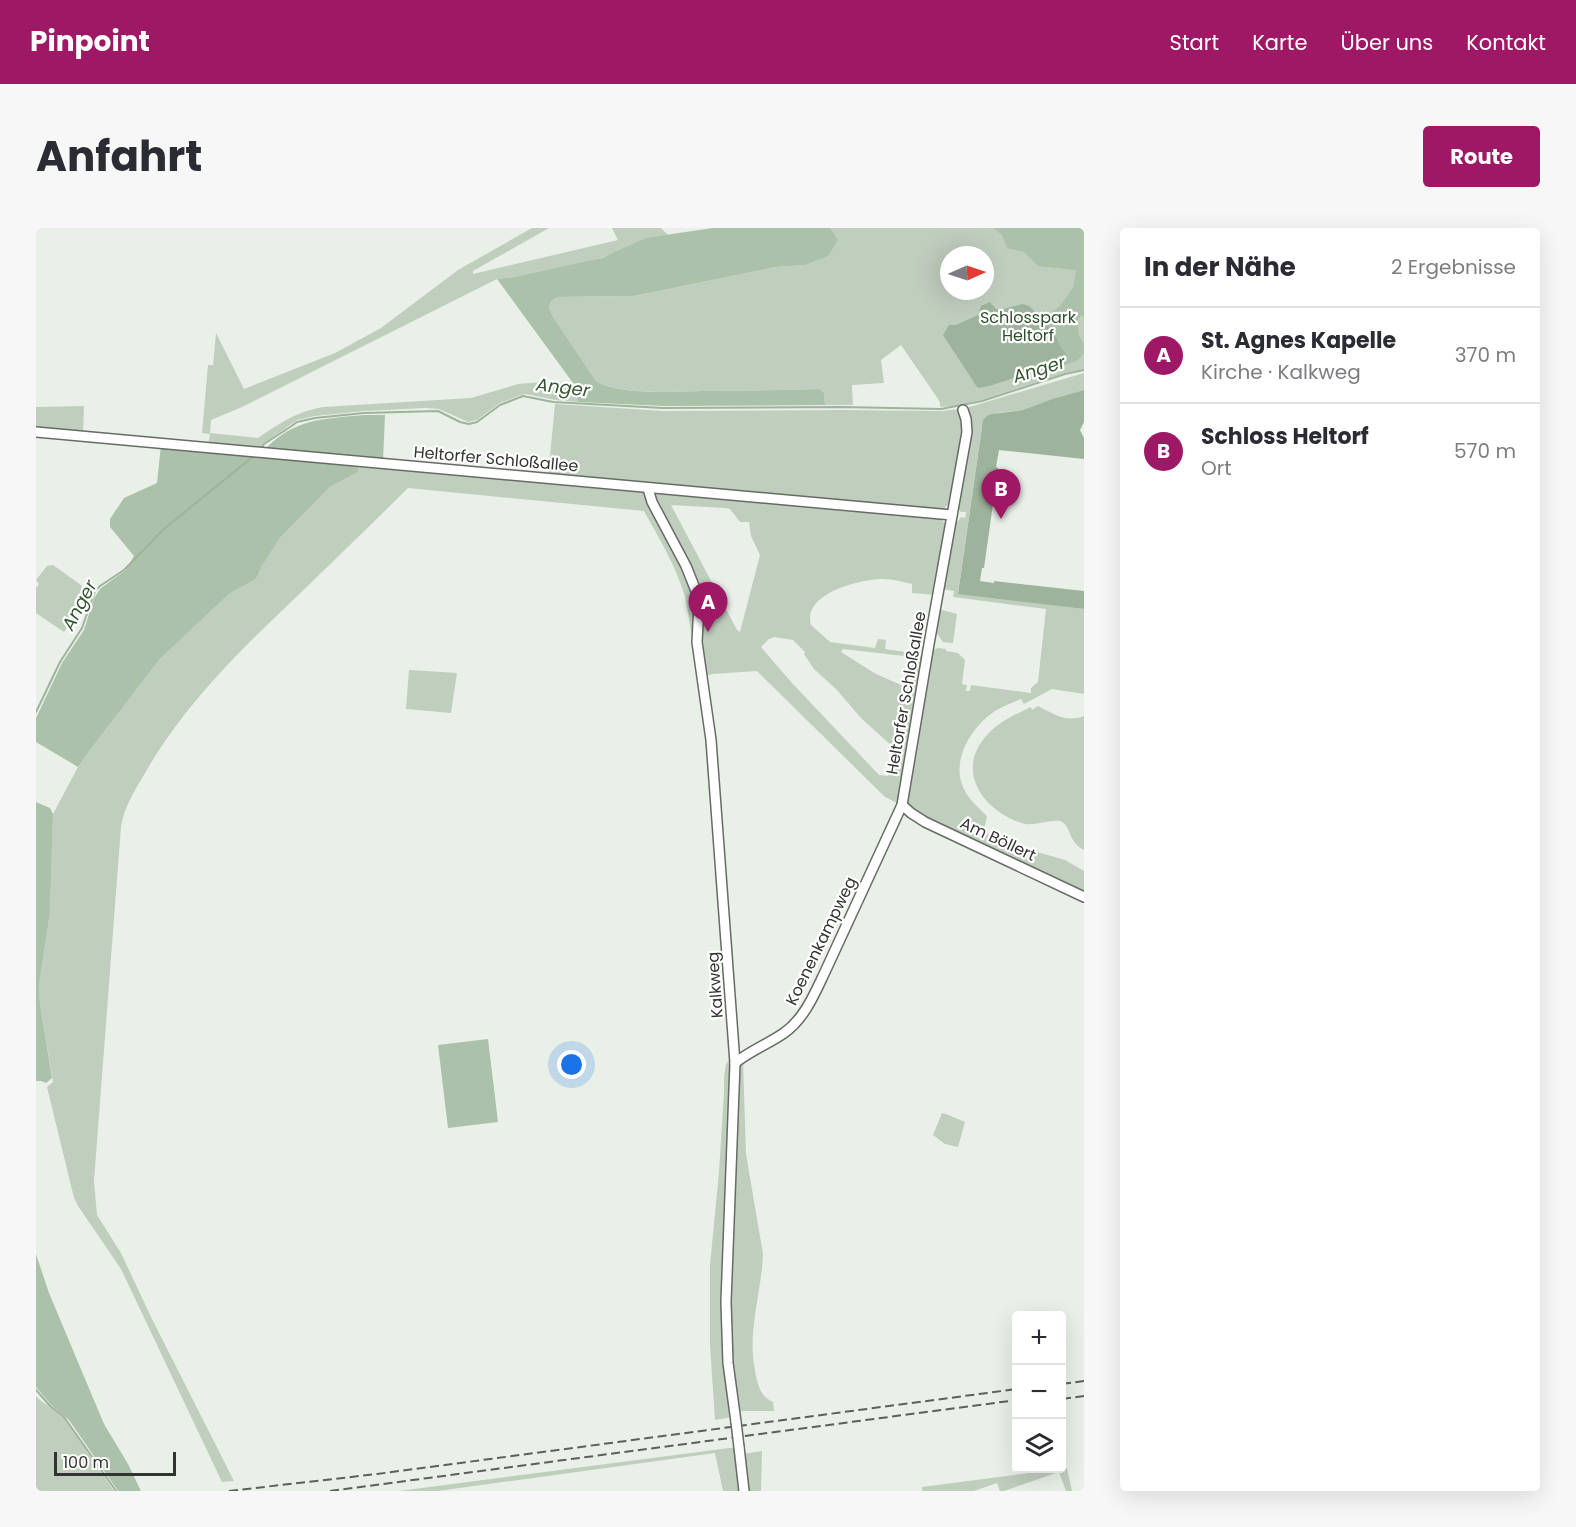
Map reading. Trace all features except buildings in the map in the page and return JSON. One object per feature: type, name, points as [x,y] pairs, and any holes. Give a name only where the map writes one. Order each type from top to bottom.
[{"type":"street","name":"Heltorfer Schloßallee","points":[[902,805],[967,432],[963,410]]},
{"type":"street","name":"Heltorfer Schloßallee","points":[[36,432],[952,515]]},
{"type":"street","name":"Kalkweg","points":[[650,488],[652,502],[686,566],[699,602],[697,642],[711,740],[735,1063],[726,1302],[728,1363],[744,1491]]},
{"type":"street","name":"Koenenkampweg","points":[[735,1063],[786,1032],[800,1018],[814,995],[902,805]]},
{"type":"street","name":"Am Böllert","points":[[902,805],[925,822],[1084,897]]},
{"type":"green space","points":[[532,228],[549,228],[473,271],[473,274],[618,240],[612,228],[661,228],[668,235],[645,238],[592,261],[497,279],[242,407],[211,420],[210,433],[258,438],[296,415],[313,409],[471,398],[518,384],[573,383],[578,402],[526,394],[500,403],[477,420],[468,422],[439,409],[425,408],[315,416],[297,420],[258,450],[208,446],[210,434],[202,433],[208,365],[213,365],[216,333],[244,389],[335,353],[381,328],[458,270]]},
{"type":"green space","name":"Schlosspark Heltorf","points":[[824,228],[1084,228],[1084,369],[981,400],[940,407],[938,399],[901,345],[881,360],[884,383],[852,385],[853,405],[825,405],[824,393],[820,389],[632,391],[618,389],[596,381],[553,317],[549,307],[551,301],[558,297],[634,296],[776,267],[805,265]]},
{"type":"green space","points":[[1084,373],[1084,390],[1023,410],[997,413],[982,426],[958,593],[1084,609],[1084,694],[1052,689],[1024,704],[1021,699],[998,709],[979,725],[966,744],[960,766],[960,777],[965,791],[987,816],[985,833],[1020,847],[1065,860],[1084,871],[1084,896],[925,820],[905,803],[931,651],[938,648],[946,649],[946,651],[958,653],[965,660],[962,684],[967,685],[966,691],[970,691],[971,685],[1031,693],[1031,688],[1038,682],[1046,609],[953,597],[954,591],[942,589],[955,522],[961,517],[965,518],[966,512],[961,512],[956,507],[966,408]]},
{"type":"green space","points":[[555,404],[663,411],[942,411],[960,409],[965,423],[951,505],[946,506],[943,512],[548,477]]},
{"type":"green space","points":[[84,406],[83,435],[36,430],[36,407]]},
{"type":"green space","points":[[358,463],[639,489],[645,493],[694,592],[696,648],[677,574],[644,511],[408,488],[211,683],[176,726],[137,786],[127,806],[121,827],[94,1181],[97,1215],[121,1253],[234,1481],[222,1482],[121,1269],[74,1198],[47,1087],[53,1082],[39,986],[50,913],[53,814],[78,767],[160,659],[229,594],[256,579],[280,538],[330,487],[358,472]]},
{"type":"green space","points":[[658,491],[941,516],[943,522],[948,524],[936,595],[912,593],[912,584],[883,579],[873,580],[848,585],[824,596],[815,604],[811,614],[811,625],[830,642],[875,648],[878,639],[886,640],[885,649],[925,655],[899,804],[885,797],[757,671],[712,674],[704,677],[698,642],[700,611],[707,609],[654,497]],"holes":[[[671,505],[730,509],[740,522],[749,522],[751,536],[760,555],[740,632]],[[774,637],[793,640],[805,652],[804,654],[814,669],[837,690],[861,718],[893,747],[894,762],[888,776],[879,775],[792,683],[761,647]],[[843,649],[913,657],[908,688],[876,674],[841,652]]]},
{"type":"green space","points":[[53,565],[81,585],[84,591],[76,610],[78,612],[64,632],[36,613],[36,588],[39,584],[36,580],[47,566]]},
{"type":"green space","points":[[938,611],[957,614],[953,643],[943,642],[936,632]]},
{"type":"green space","points":[[409,670],[457,673],[451,713],[406,709]]},
{"type":"green space","points":[[1038,706],[1066,718],[1084,716],[1084,850],[1075,843],[1062,822],[1025,824],[1010,818],[986,800],[978,788],[973,762],[978,748],[988,734],[1008,719],[1031,707],[1032,710]]},
{"type":"green space","points":[[729,1060],[732,1062],[724,1299],[732,1417],[715,1420],[710,1345],[710,1265],[719,1172],[724,1077]]},
{"type":"green space","points":[[743,1060],[746,1154],[763,1254],[753,1330],[753,1360],[760,1388],[763,1395],[773,1402],[774,1411],[735,1411],[727,1301],[739,1065]]},
{"type":"green space","points":[[942,1113],[965,1122],[958,1147],[945,1144],[933,1135]]},
{"type":"green space","points":[[36,1396],[64,1418],[114,1491],[36,1491]]},
{"type":"green space","points":[[737,1447],[742,1491],[723,1491],[715,1453],[438,1491],[399,1491]]},
{"type":"green space","points":[[762,1451],[761,1491],[746,1491],[742,1454]]},
{"type":"green space","points":[[1066,1468],[1072,1491],[1066,1491],[1059,1473],[1066,1473]]},
{"type":"green space","points":[[1029,1473],[1056,1473],[1004,1491],[1000,1491],[997,1483],[974,1491],[922,1491],[922,1487]]},
{"type":"shaded area","points":[[713,228],[830,228],[838,240],[828,256],[805,265],[776,267],[634,296],[558,297],[551,301],[549,307],[553,317],[596,381],[618,389],[661,392],[820,389],[824,393],[825,405],[664,406],[578,402],[573,383],[497,279],[602,258],[645,238]]},
{"type":"shaded area","points":[[993,228],[1084,228],[1084,317],[1081,315],[1077,321],[1079,336],[1084,344],[1084,353],[1078,360],[1066,365],[1061,362],[1065,358],[1048,324],[1052,312],[1060,306],[1073,288],[1076,270],[1038,266],[1024,252],[1007,248],[1002,235]]},
{"type":"shaded area","points":[[385,415],[383,461],[264,450],[276,439],[298,426],[323,419]]},
{"type":"shaded area","points":[[161,445],[358,463],[358,472],[330,487],[280,538],[256,579],[229,594],[160,659],[78,767],[36,742],[36,718],[62,663],[84,630],[94,598],[101,588],[126,570],[134,556],[110,527],[110,519],[124,498],[157,483]]},
{"type":"shaded area","points":[[36,802],[50,808],[53,814],[50,913],[39,986],[52,1078],[46,1083],[36,1081]]},
{"type":"shaded area","points":[[488,1039],[498,1122],[448,1128],[438,1045]]},
{"type":"shaded area","points":[[36,1254],[49,1293],[104,1424],[141,1491],[118,1491],[69,1420],[51,1405],[36,1387]]},
{"type":"water","points":[[990,302],[1000,310],[1023,304],[1029,306],[1048,324],[1066,355],[1065,358],[1049,367],[989,386],[977,387],[943,335],[949,325],[956,325],[978,315],[981,306]]},
{"type":"water","points":[[1084,390],[1084,422],[1080,430],[1084,438],[1084,459],[999,450],[984,568],[982,568],[980,581],[1084,591],[1084,609],[958,594],[983,420],[992,414],[1023,410]]},
{"type":"waterway","name":"Anger","points":[[261,449],[264,444],[297,422],[315,418],[364,413],[438,411],[469,424],[477,422],[500,405],[523,396],[553,402],[663,408],[941,409],[982,401],[1084,370]]},
{"type":"waterway","name":"Anger","points":[[36,712],[60,662],[82,628],[95,591],[124,570],[165,528],[255,455]]},
{"type":"waterway","name":"Anger","points":[[36,1390],[64,1417],[116,1491]]},
{"type":"railway","points":[[1066,1383],[1084,1381]]},
{"type":"railway","points":[[229,1491],[377,1474],[1012,1390]]},
{"type":"railway","points":[[1066,1398],[1084,1396]]},
{"type":"railway","points":[[330,1491],[1012,1401]]},
{"type":"place","name":"Schloss Heltorf","points":[[1001,519]]},
{"type":"place","name":"St. Agnes Kapelle","points":[[708,632]]}]
